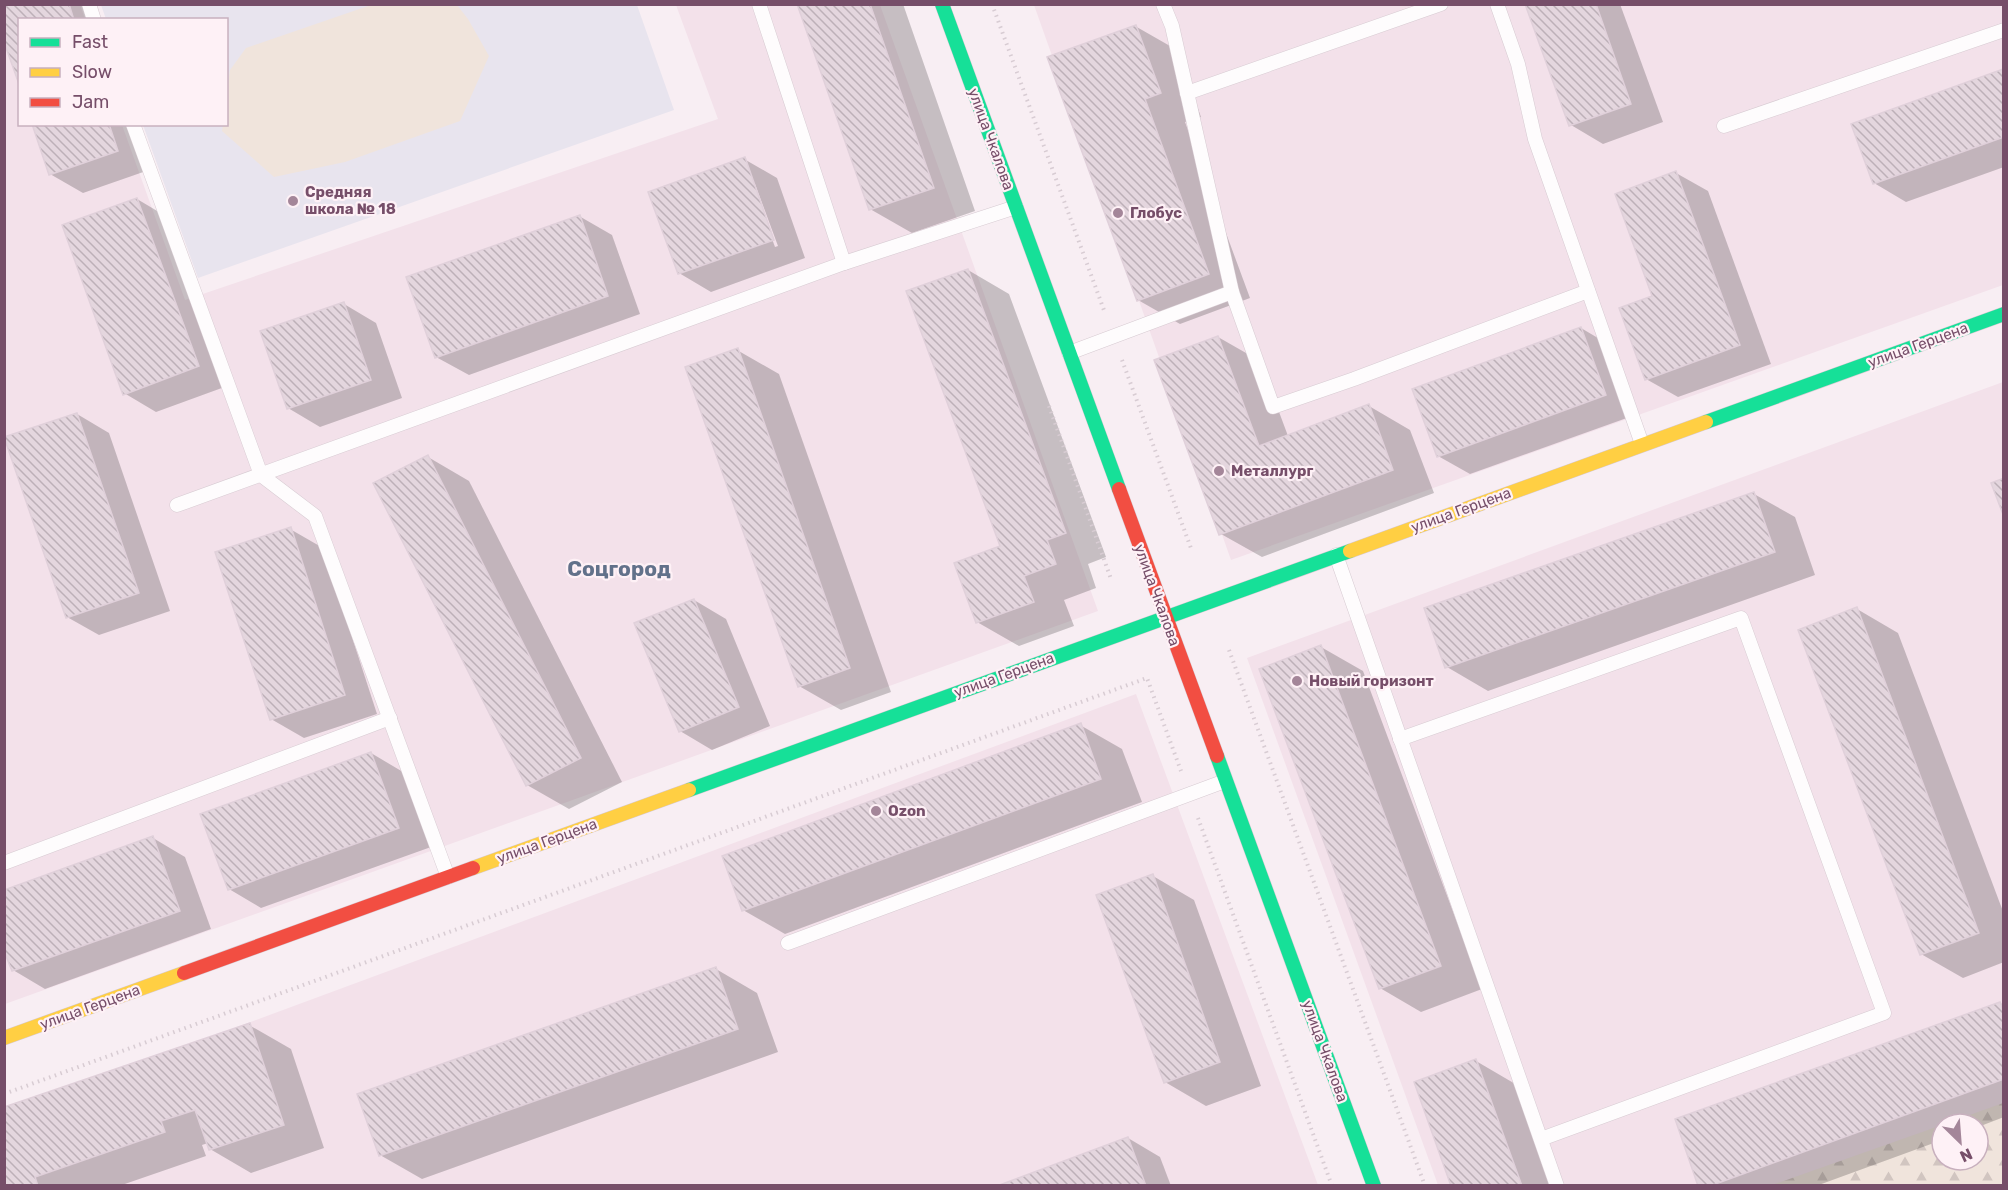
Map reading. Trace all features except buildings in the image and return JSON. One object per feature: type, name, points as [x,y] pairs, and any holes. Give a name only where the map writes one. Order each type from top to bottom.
[{"type":"street","name":"улица Чкалова","points":[[942,4],[1374,1185]]},
{"type":"street","name":"улица Герцена","points":[[4,1038],[2004,314]]},
{"type":"lane","points":[[759,4],[844,263]]},
{"type":"lane","points":[[1163,4],[1172,26],[1232,292],[1273,407],[1354,380],[1588,291]]},
{"type":"lane","points":[[1187,93],[1442,4]]},
{"type":"lane","points":[[1497,4],[1518,64],[1535,139],[1642,444]]},
{"type":"lane","points":[[1724,126],[2004,30]]},
{"type":"lane","points":[[134,126],[261,475],[315,516],[448,877]]},
{"type":"lane","points":[[177,506],[844,263],[1016,207]]},
{"type":"lane","points":[[1069,353],[1232,292]]},
{"type":"lane","points":[[1336,555],[1557,1185]]},
{"type":"lane","points":[[1400,739],[1741,618],[1884,1013],[1541,1139]]},
{"type":"lane","points":[[4,862],[390,718]]},
{"type":"lane","points":[[788,944],[1225,781]]},
{"type":"path","points":[[992,4],[1192,551]]},
{"type":"path","points":[[1229,650],[1425,1185]]},
{"type":"path","points":[[4,1094],[1148,678],[1332,1185]]},
{"type":"shaded area","points":[[5,5],[80,5],[85,18],[18,18],[18,126],[122,126],[185,300],[718,119],[676,5],[880,5],[1098,611],[5,1004]]},
{"type":"shaded area","name":"Средняя школа № 18","points":[[101,5],[637,5],[674,110],[198,278],[143,126],[228,126],[228,18],[106,18]]},
{"type":"shaded area","points":[[1034,5],[2003,5],[2003,285],[1231,560]]},
{"type":"shaded area","points":[[2003,382],[2003,1185],[1438,1185],[1247,658]]},
{"type":"shaded area","points":[[1136,694],[1318,1185],[5,1186],[5,1113]]},
{"type":"green space","points":[[371,5],[457,5],[468,19],[489,56],[460,121],[345,162],[274,177],[222,131],[223,126],[228,126],[230,70],[246,48]]},
{"type":"green space","points":[[2003,1103],[2003,1185],[1772,1185],[1930,1129],[1930,1172],[1990,1172],[1990,1112],[1978,1112]]},
{"type":"traffic: fast","points":[[942,4],[1119,489]]},
{"type":"traffic: fast","points":[[1706,422],[2004,314]]},
{"type":"traffic: fast","points":[[689,790],[1350,551]]},
{"type":"traffic: fast","points":[[1217,756],[1374,1186]]},
{"type":"traffic: slow","points":[[1350,551],[1706,422]]},
{"type":"traffic: slow","points":[[473,868],[689,790]]},
{"type":"traffic: slow","points":[[4,1038],[184,973]]},
{"type":"traffic: jam","points":[[1119,489],[1217,756]]},
{"type":"traffic: jam","points":[[184,973],[473,868]]},
{"type":"place","name":"Средняя школа № 18","points":[[293,201]]},
{"type":"place","name":"Глобус","points":[[1118,213]]},
{"type":"place","name":"Металлург","points":[[1219,471]]},
{"type":"place","name":"Новый горизонт","points":[[1297,681]]},
{"type":"place","name":"Ozon","points":[[876,811]]},
{"type":"district","name":"Соцгород","points":[[619,569]]}]
